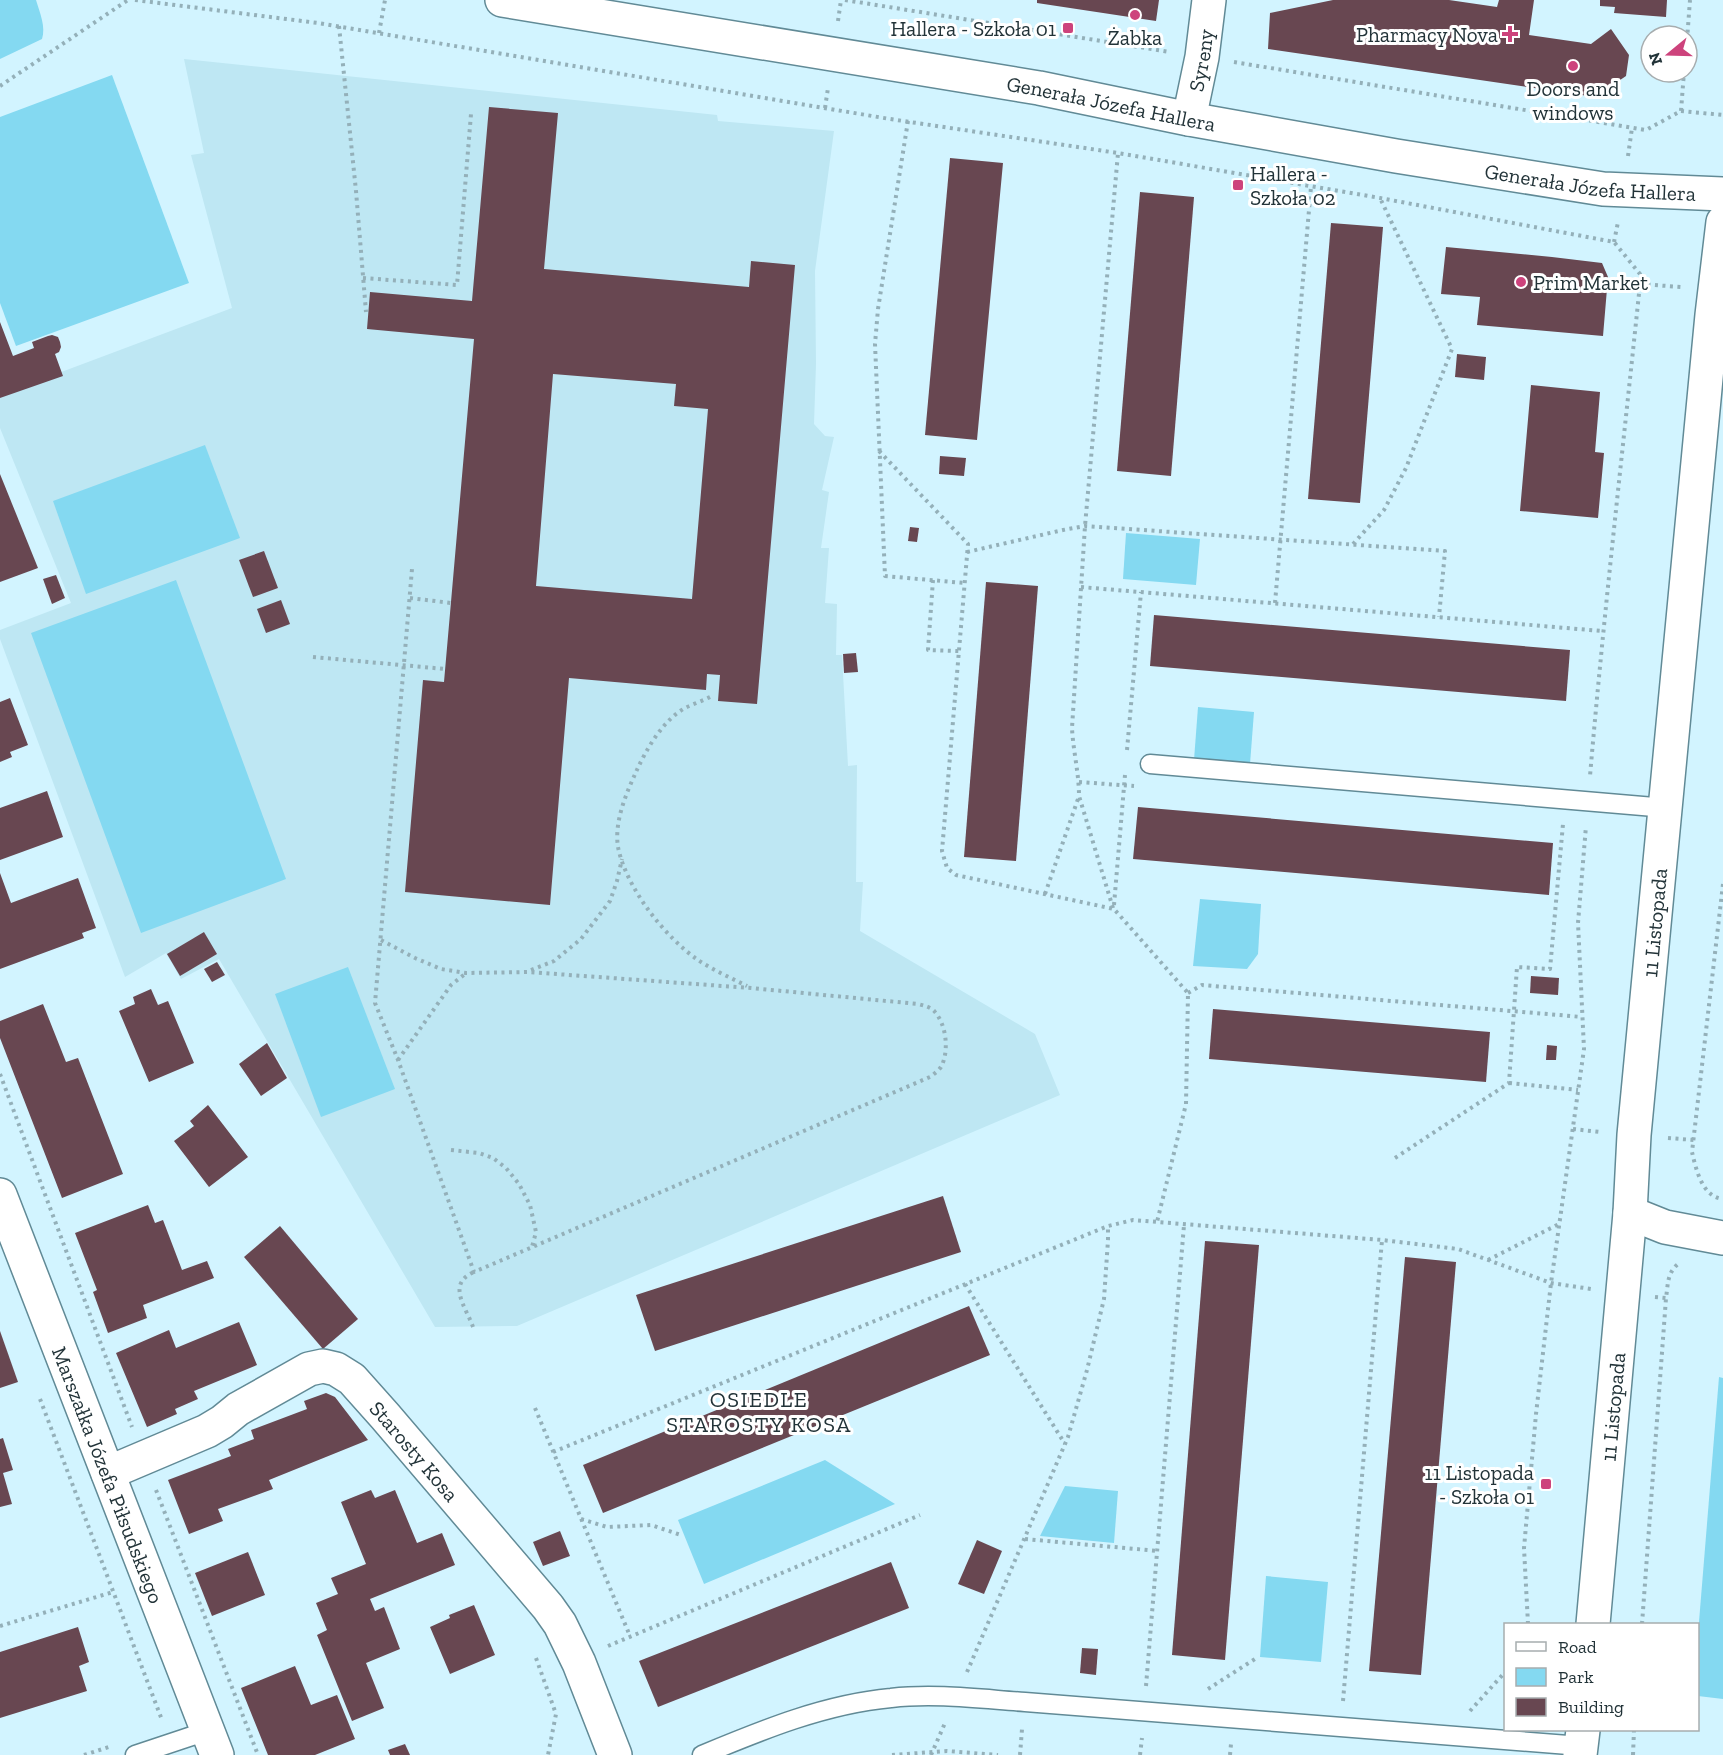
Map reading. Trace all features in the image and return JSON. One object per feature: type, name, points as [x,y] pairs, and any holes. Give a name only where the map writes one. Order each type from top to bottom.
[{"type":"street","name":"Generała Józefa Hallera","points":[[502,0],[1039,88],[1189,119],[1396,156],[1603,189],[1723,194]]},
{"type":"street","name":"Syreny","points":[[1189,119],[1202,57],[1209,0]]},
{"type":"street","name":"11 Listopada","points":[[1593,1623],[1635,1135],[1711,327],[1723,222]]},
{"type":"street","name":"Marszałka Józefa Piłsudskiego","points":[[0,1195],[212,1743]]},
{"type":"street","points":[[1630,1213],[1665,1227],[1723,1238]]},
{"type":"street","name":"Starosty Kosa","points":[[108,1473],[207,1431],[238,1409],[309,1369],[323,1366],[336,1369],[352,1378],[560,1624],[579,1663],[615,1755]]},
{"type":"lane","points":[[1149,764],[1666,808]]},
{"type":"lane","points":[[702,1755],[763,1730],[838,1708],[890,1698],[956,1697],[1582,1743]]},
{"type":"lane","points":[[135,1755],[171,1743],[212,1743]]},
{"type":"path","points":[[0,86],[128,0]]},
{"type":"path","points":[[135,0],[379,33],[908,122],[1118,153],[1380,198],[1614,242],[1640,274],[1612,558],[1602,631],[1578,923],[1584,1049],[1551,1284],[1524,1548],[1528,1623]]},
{"type":"path","points":[[379,33],[385,0]]},
{"type":"path","points":[[845,0],[1646,130],[1681,111],[1723,115]]},
{"type":"path","points":[[1688,24],[1690,0]]},
{"type":"path","points":[[339,27],[366,312]]},
{"type":"path","points":[[1681,111],[1683,84]]},
{"type":"path","points":[[363,278],[457,285],[471,114]]},
{"type":"path","points":[[908,122],[878,309],[875,344],[885,576],[964,583]]},
{"type":"path","points":[[1118,153],[1085,526],[1072,728],[1079,796],[1114,909],[1188,993],[1186,1104],[1157,1222]]},
{"type":"path","points":[[1275,603],[1311,187]]},
{"type":"path","points":[[1352,545],[1384,510],[1406,468],[1452,349],[1380,198]]},
{"type":"path","points":[[879,451],[968,544],[942,851],[947,868],[956,875],[1114,909]]},
{"type":"path","points":[[967,552],[1085,526],[1445,551],[1439,617]]},
{"type":"path","points":[[412,568],[375,1003],[398,1060],[474,1272]]},
{"type":"path","points":[[933,580],[928,650],[959,651]]},
{"type":"path","points":[[1081,587],[1602,631]]},
{"type":"path","points":[[410,598],[451,603]]},
{"type":"path","points":[[313,657],[445,669]]},
{"type":"path","points":[[710,697],[683,709],[661,729],[644,754],[628,789],[622,810],[618,830],[618,847],[626,872],[648,911],[665,931],[698,960],[751,988]]},
{"type":"path","points":[[1045,894],[1079,796]]},
{"type":"path","points":[[1509,1083],[1517,967],[1550,969],[1563,824]]},
{"type":"path","points":[[528,972],[554,961],[582,939],[610,901],[622,858]]},
{"type":"path","points":[[1723,884],[1692,1152],[1696,1173],[1703,1185],[1716,1199],[1723,1199]]},
{"type":"path","points":[[381,940],[441,969],[466,973],[528,972],[751,988],[927,1006],[935,1011],[946,1035],[945,1055],[940,1069],[930,1077],[466,1275],[460,1286],[461,1299],[473,1327]]},
{"type":"path","points":[[398,1060],[450,985],[466,973]]},
{"type":"path","points":[[1188,993],[1202,985],[1582,1017]]},
{"type":"path","points":[[0,1074],[258,1755]]},
{"type":"path","points":[[1395,1158],[1509,1083],[1578,1090]]},
{"type":"path","points":[[452,1150],[479,1153],[492,1158],[506,1168],[519,1184],[530,1205],[536,1232],[532,1247]]},
{"type":"path","points":[[553,1452],[1108,1226],[1133,1220],[1382,1240],[1458,1249],[1551,1284]]},
{"type":"path","points":[[1487,1260],[1559,1224]]},
{"type":"path","points":[[1140,1755],[1184,1225]]},
{"type":"path","points":[[932,1753],[1065,1445],[1087,1370],[1104,1299],[1108,1226]]},
{"type":"path","points":[[1341,1726],[1382,1240]]},
{"type":"path","points":[[1642,1623],[1669,1275],[1672,1269],[1687,1262]]},
{"type":"path","points":[[965,1284],[1065,1445]]},
{"type":"path","points":[[37,1391],[171,1743]]},
{"type":"path","points":[[535,1408],[630,1636]]},
{"type":"path","points":[[613,1656],[608,1645],[920,1515]]},
{"type":"path","points":[[581,1519],[607,1527],[651,1525],[681,1535]]},
{"type":"path","points":[[1025,1539],[1158,1551]]},
{"type":"path","points":[[0,1626],[113,1592]]},
{"type":"path","points":[[534,1652],[556,1714],[548,1755]]},
{"type":"path","points":[[1202,1693],[1258,1657]]},
{"type":"path","points":[[1633,1755],[1634,1731]]},
{"type":"path","points":[[892,1755],[947,1751],[998,1755]]},
{"type":"shaded area","points":[[184,59],[717,115],[718,121],[834,131],[815,271],[814,424],[825,436],[834,437],[822,490],[829,492],[821,548],[829,548],[825,603],[837,604],[836,655],[842,655],[848,766],[857,765],[856,882],[863,882],[860,931],[1035,1034],[1060,1095],[517,1326],[435,1327],[219,959],[181,979],[166,953],[125,977],[0,639],[0,630],[71,603],[0,428],[0,395],[232,308],[191,155],[204,153]]},
{"type":"green space","points":[[0,0],[36,0],[43,30],[42,39],[0,59]]},
{"type":"green space","points":[[112,75],[189,283],[16,346],[0,303],[0,117]]},
{"type":"green space","points":[[205,445],[240,538],[86,594],[53,501]]},
{"type":"green space","points":[[1126,533],[1200,539],[1196,585],[1123,579]]},
{"type":"green space","points":[[176,580],[286,879],[141,933],[31,633]]},
{"type":"green space","points":[[1198,707],[1254,712],[1250,764],[1194,760]]},
{"type":"green space","points":[[1200,899],[1261,904],[1258,954],[1247,969],[1193,966]]},
{"type":"green space","points":[[348,967],[395,1089],[321,1117],[275,994]]},
{"type":"green space","points":[[1719,1377],[1723,1378],[1723,1699],[1699,1696],[1699,1623]]},
{"type":"green space","points":[[825,1460],[895,1504],[704,1584],[678,1520]]},
{"type":"green space","points":[[1065,1486],[1118,1491],[1114,1543],[1040,1536]]},
{"type":"green space","points":[[1266,1576],[1328,1582],[1321,1662],[1260,1657]]},
{"type":"building","name":"Żabka","points":[[1037,0],[1159,0],[1156,21],[1037,3]]},
{"type":"building","points":[[1333,0],[1449,0],[1497,7],[1499,0],[1534,0],[1529,35],[1591,44],[1611,29],[1629,55],[1626,76],[1595,97],[1268,49],[1270,13]]},
{"type":"building","points":[[1600,0],[1667,0],[1666,17],[1614,13],[1615,7],[1600,6]]},
{"type":"building","points":[[489,107],[558,113],[544,269],[749,287],[751,261],[795,265],[757,704],[718,701],[720,675],[707,674],[706,690],[569,678],[550,905],[405,892],[423,680],[444,682],[474,339],[367,329],[370,292],[472,301]],"holes":[[[553,374],[676,384],[674,406],[708,409],[692,599],[536,586]]]},
{"type":"building","points":[[950,158],[1003,163],[977,440],[925,435]]},
{"type":"building","points":[[1140,192],[1194,197],[1171,476],[1117,471]]},
{"type":"building","points":[[1331,223],[1383,227],[1360,503],[1308,499]]},
{"type":"building","points":[[1446,247],[1602,263],[1608,277],[1603,336],[1477,325],[1480,297],[1441,294]]},
{"type":"building","points":[[0,322],[13,356],[34,348],[32,342],[52,335],[58,337],[61,347],[55,354],[63,376],[0,398]]},
{"type":"building","points":[[1457,354],[1486,357],[1484,380],[1455,377]]},
{"type":"building","points":[[1531,385],[1600,392],[1595,452],[1604,453],[1598,518],[1520,511]]},
{"type":"building","points":[[940,456],[966,458],[964,476],[939,474]]},
{"type":"building","points":[[0,474],[38,568],[0,582]]},
{"type":"building","points":[[910,527],[919,528],[917,542],[908,541]]},
{"type":"building","points":[[264,551],[278,588],[253,597],[239,560]]},
{"type":"building","points":[[56,575],[65,598],[52,604],[43,579]]},
{"type":"building","points":[[986,582],[1038,586],[1016,861],[964,857]]},
{"type":"building","points":[[281,600],[290,624],[266,633],[257,609]]},
{"type":"building","points":[[1154,615],[1570,650],[1566,701],[1150,666]]},
{"type":"building","points":[[856,653],[858,672],[844,673],[843,654]]},
{"type":"building","points":[[10,698],[28,745],[10,752],[12,757],[0,762],[0,702]]},
{"type":"building","points":[[47,791],[63,837],[0,860],[0,808]]},
{"type":"building","points":[[1138,807],[1553,843],[1549,895],[1133,859]]},
{"type":"building","points":[[0,873],[11,903],[78,878],[96,928],[82,933],[84,938],[0,969]]},
{"type":"building","points":[[204,932],[217,954],[180,976],[167,954]]},
{"type":"building","points":[[217,962],[225,975],[212,982],[204,969]]},
{"type":"building","points":[[1531,976],[1559,978],[1558,995],[1530,993]]},
{"type":"building","points":[[151,989],[158,1005],[168,1001],[194,1063],[149,1082],[119,1011],[135,1004],[133,997]]},
{"type":"building","points":[[43,1004],[66,1062],[78,1058],[123,1174],[62,1198],[0,1038],[0,1021]]},
{"type":"building","points":[[1213,1009],[1490,1032],[1486,1082],[1209,1059]]},
{"type":"building","points":[[267,1043],[287,1078],[261,1096],[239,1064]]},
{"type":"building","points":[[1547,1045],[1557,1046],[1556,1060],[1546,1060]]},
{"type":"building","points":[[208,1105],[248,1157],[209,1187],[174,1141],[194,1126],[190,1121]]},
{"type":"building","points":[[943,1196],[961,1252],[655,1351],[636,1295]]},
{"type":"building","points":[[148,1205],[155,1223],[163,1220],[182,1270],[207,1261],[214,1278],[143,1305],[147,1318],[108,1333],[93,1292],[97,1290],[75,1233]]},
{"type":"building","points":[[280,1226],[358,1319],[323,1349],[244,1257]]},
{"type":"building","points":[[1205,1241],[1259,1245],[1225,1660],[1172,1655]]},
{"type":"building","points":[[1405,1257],[1456,1262],[1421,1675],[1369,1671]]},
{"type":"building","points":[[969,1306],[990,1355],[603,1513],[583,1465]]},
{"type":"building","points":[[239,1322],[257,1365],[194,1391],[198,1399],[175,1409],[177,1414],[147,1427],[116,1353],[169,1330],[176,1348]]},
{"type":"building","points":[[0,1331],[18,1382],[0,1388]]},
{"type":"building","points":[[326,1393],[335,1397],[368,1440],[269,1480],[273,1489],[218,1509],[223,1521],[189,1534],[168,1480],[231,1456],[228,1449],[254,1439],[251,1430],[307,1409],[304,1401]]},
{"type":"building","points":[[3,1438],[13,1470],[3,1473],[12,1504],[0,1507],[0,1439]]},
{"type":"building","points":[[371,1490],[375,1498],[395,1490],[417,1543],[442,1533],[455,1565],[370,1599],[375,1611],[384,1607],[400,1649],[366,1663],[384,1708],[352,1721],[317,1635],[327,1630],[316,1603],[338,1594],[331,1578],[366,1564],[341,1502]]},
{"type":"building","points":[[560,1531],[570,1556],[543,1566],[533,1542]]},
{"type":"building","points":[[977,1540],[1002,1551],[984,1594],[958,1584]]},
{"type":"building","points":[[248,1552],[265,1595],[212,1616],[195,1573]]},
{"type":"building","points":[[891,1562],[909,1608],[658,1707],[639,1661]]},
{"type":"building","points":[[474,1605],[495,1655],[450,1674],[430,1627],[450,1618],[449,1615]]},
{"type":"building","points":[[78,1627],[89,1662],[79,1666],[87,1691],[0,1718],[0,1652]]},
{"type":"building","points":[[1082,1648],[1098,1649],[1096,1675],[1080,1673]]},
{"type":"building","points":[[295,1666],[311,1705],[337,1695],[355,1739],[315,1755],[268,1755],[241,1688]]},
{"type":"building","points":[[405,1744],[410,1755],[390,1755],[388,1750]]},
{"type":"place","name":"Żabka","points":[[1135,15]]},
{"type":"place","name":"Hallera - Szkoła 01","points":[[1068,28]]},
{"type":"place","name":"Pharmacy Nova","points":[[1510,34]]},
{"type":"place","name":"Doors and windows","points":[[1573,66]]},
{"type":"place","name":"Hallera - Szkoła 02","points":[[1238,185]]},
{"type":"place","name":"Prim Market","points":[[1521,282]]},
{"type":"place","name":"11 Listopada - Szkoła 01","points":[[1546,1484]]},
{"type":"district","name":"OSIEDLE STAROSTY KOSA","points":[[759,1412]]}]
